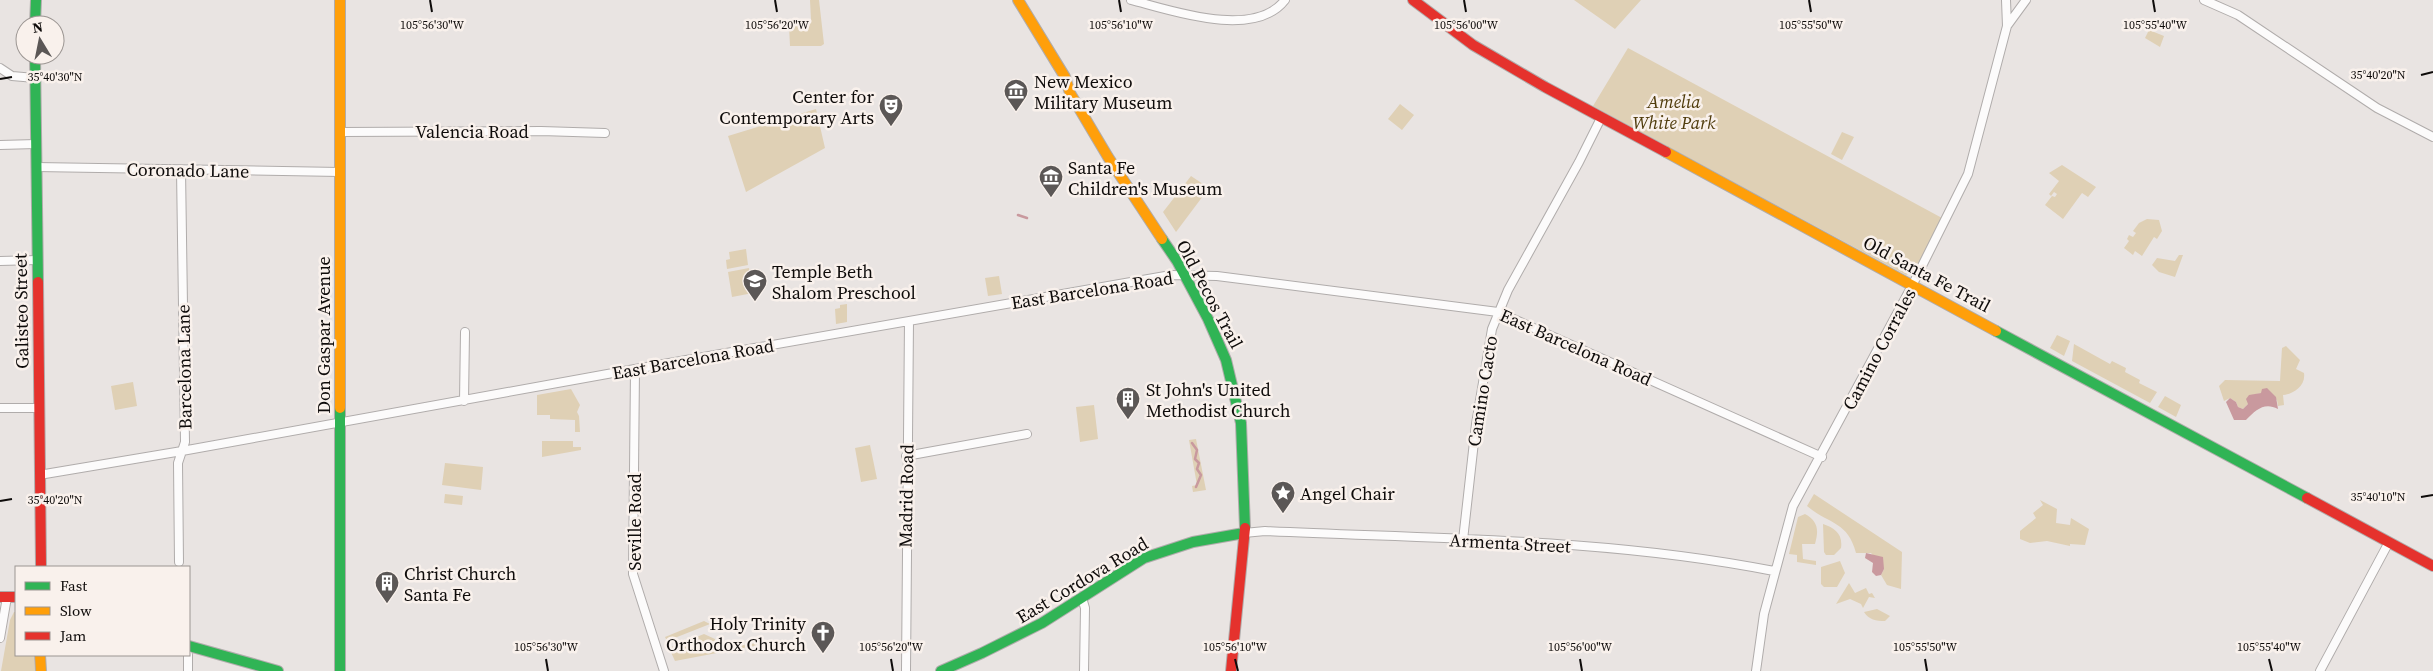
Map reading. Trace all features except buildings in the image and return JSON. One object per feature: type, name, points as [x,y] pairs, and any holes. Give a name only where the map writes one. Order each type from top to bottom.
[{"type":"street","points":[[35,15],[36,0]]},
{"type":"street","name":"Don Gaspar Avenue","points":[[340,0],[340,671]]},
{"type":"street","name":"Old Pecos Trail","points":[[1018,0],[1061,70],[1070,93],[1108,157],[1177,261],[1222,347],[1233,388],[1243,444],[1246,520],[1231,671]]},
{"type":"street","points":[[1131,0],[1183,13],[1234,20],[1250,20],[1266,14],[1285,0]]},
{"type":"street","name":"Old Santa Fe Trail","points":[[1412,0],[1473,45],[1601,118],[1913,284],[2433,566]]},
{"type":"street","name":"Camino Corrales","points":[[1756,671],[1764,614],[1793,506],[1822,456],[1913,284],[1968,174],[2007,26],[2006,0]]},
{"type":"street","name":"Camino Corrales","points":[[2007,26],[2026,0]]},
{"type":"street","points":[[2204,0],[2238,15],[2377,108],[2433,137]]},
{"type":"street","name":"Galisteo Street","points":[[35,65],[41,566]]},
{"type":"street","points":[[0,68],[12,76],[35,78]]},
{"type":"street","name":"Camino Cacto","points":[[1463,540],[1476,424],[1492,329],[1498,312],[1601,118]]},
{"type":"street","name":"Valencia Road","points":[[340,132],[542,131],[605,133]]},
{"type":"street","points":[[0,145],[36,144]]},
{"type":"street","name":"Coronado Lane","points":[[36,167],[340,172]]},
{"type":"street","name":"Barcelona Lane","points":[[179,562],[178,463],[185,442],[181,170]]},
{"type":"street","points":[[0,261],[37,260]]},
{"type":"street","name":"East Barcelona Road","points":[[39,475],[1171,275],[1216,276],[1498,312],[1822,456]]},
{"type":"street","name":"Madrid Road","points":[[906,671],[906,456],[909,321]]},
{"type":"street","points":[[464,401],[465,332]]},
{"type":"street","name":"Seville Road","points":[[635,369],[632,574],[664,671]]},
{"type":"street","points":[[0,408],[38,408]]},
{"type":"street","points":[[906,456],[1027,434]]},
{"type":"street","name":"Armenta Street","points":[[1244,533],[1265,531],[1463,540],[1665,553],[1705,558],[1774,571]]},
{"type":"street","name":"East Cordova Road","points":[[941,671],[1002,645],[1082,598],[1142,559],[1156,553],[1229,534],[1244,533]]},
{"type":"street","points":[[2320,671],[2389,542]]},
{"type":"street","points":[[0,638],[8,597]]},
{"type":"street","points":[[1082,598],[1085,608],[1084,671]]},
{"type":"street","points":[[190,646],[278,671]]},
{"type":"street","points":[[40,656],[40,671]]},
{"type":"street","points":[[188,656],[188,671]]},
{"type":"green space","points":[[810,0],[819,0],[824,44],[821,46],[790,46],[789,26],[807,26],[807,21],[811,20]]},
{"type":"green space","points":[[1574,0],[1641,0],[1615,29]]},
{"type":"green space","points":[[2149,30],[2164,36],[2160,47],[2145,38]]},
{"type":"green space","name":"Amelia White Park","points":[[1628,48],[1942,218],[1914,271],[1906,275],[1593,106]]},
{"type":"green space","points":[[1400,104],[1414,115],[1402,130],[1388,119]]},
{"type":"green space","points":[[816,109],[825,148],[746,192],[728,136]]},
{"type":"green space","points":[[1842,132],[1854,137],[1842,160],[1831,154]]},
{"type":"green space","points":[[2062,165],[2096,187],[2088,197],[2082,193],[2063,219],[2045,205],[2052,196],[2055,197],[2057,194],[2054,192],[2051,196],[2049,194],[2059,181],[2049,173]]},
{"type":"green space","points":[[1191,176],[1209,188],[1176,232],[1163,212]]},
{"type":"green space","points":[[2147,219],[2159,220],[2162,231],[2157,239],[2154,237],[2142,256],[2135,251],[2133,255],[2124,248],[2129,241],[2127,239],[2129,235],[2133,237],[2136,233],[2133,231],[2139,223]]},
{"type":"green space","points":[[746,249],[748,265],[727,269],[726,260],[730,259],[729,252]]},
{"type":"green space","points":[[2179,255],[2183,255],[2175,277],[2159,272],[2152,265],[2157,258],[2175,261]]},
{"type":"green space","points":[[749,268],[753,293],[732,297],[728,272]]},
{"type":"green space","points":[[999,276],[1002,294],[988,296],[985,278]]},
{"type":"green space","points":[[847,304],[847,322],[836,324],[835,309],[840,308],[840,305]]},
{"type":"green space","points":[[2057,335],[2070,341],[2064,356],[2050,348]]},
{"type":"green space","points":[[2074,344],[2110,364],[2112,361],[2126,368],[2125,372],[2140,380],[2139,383],[2157,392],[2150,403],[2072,361]]},
{"type":"green space","points":[[2286,346],[2300,360],[2296,369],[2304,373],[2304,378],[2298,388],[2291,393],[2283,395],[2284,405],[2278,406],[2277,400],[2261,393],[2249,396],[2248,404],[2243,409],[2238,407],[2236,402],[2230,398],[2224,401],[2219,386],[2225,380],[2280,381],[2282,348]]},
{"type":"green space","points":[[133,382],[137,406],[115,410],[111,386]]},
{"type":"green space","points":[[571,389],[580,405],[577,412],[580,432],[575,432],[575,420],[550,419],[550,415],[537,415],[537,395]]},
{"type":"green space","points":[[2165,396],[2181,405],[2176,417],[2158,407]]},
{"type":"green space","points":[[1094,405],[1098,439],[1080,442],[1076,407]]},
{"type":"green space","points":[[1196,439],[1206,490],[1193,492],[1192,486],[1197,485],[1189,440]]},
{"type":"green space","points":[[542,441],[573,441],[573,447],[581,447],[581,450],[542,457]]},
{"type":"green space","points":[[870,445],[877,479],[861,482],[855,448]]},
{"type":"green space","points":[[445,463],[483,467],[481,490],[442,485]]},
{"type":"green space","points":[[445,494],[463,496],[462,505],[444,503]]},
{"type":"green space","points":[[1814,494],[1902,552],[1901,589],[1887,585],[1881,575],[1884,569],[1871,553],[1856,553],[1848,535],[1843,529],[1807,506]]},
{"type":"green space","points":[[2040,500],[2057,509],[2056,523],[2070,525],[2071,518],[2089,529],[2085,545],[2070,544],[2070,546],[2047,541],[2030,543],[2020,539],[2020,531],[2036,518],[2033,513],[2043,505]]},
{"type":"green space","points":[[1805,514],[1815,523],[1817,534],[1815,544],[1802,544],[1803,559],[1816,561],[1816,565],[1797,562],[1797,555],[1789,554],[1798,517]]},
{"type":"green space","points":[[1823,524],[1837,532],[1841,539],[1841,548],[1834,555],[1826,555],[1824,552]]},
{"type":"green space","points":[[1840,561],[1845,573],[1837,587],[1824,587],[1821,584],[1821,567]]},
{"type":"green space","points":[[1849,583],[1855,593],[1866,588],[1869,594],[1872,593],[1875,598],[1869,597],[1863,608],[1861,604],[1850,599],[1836,604]]},
{"type":"green space","points":[[1877,609],[1890,616],[1885,621],[1879,621],[1873,620],[1864,612]]},
{"type":"green space","points":[[15,612],[15,656],[34,656],[35,671],[1,671],[10,620]]},
{"type":"green space","points":[[704,621],[710,624],[667,641],[665,637]]},
{"type":"green space","points":[[704,634],[715,639],[715,643],[708,646],[689,640]]},
{"type":"green space","points":[[774,640],[774,642],[675,661],[669,648],[679,644],[708,651]]},
{"type":"shaded area","points":[[2267,388],[2276,397],[2278,409],[2268,406],[2260,408],[2246,420],[2234,420],[2226,402],[2230,398],[2236,402],[2238,407],[2243,409],[2248,404],[2246,399],[2249,395],[2261,393],[2262,389]]},
{"type":"shaded area","points":[[1866,553],[1883,557],[1884,569],[1881,575],[1876,576],[1872,572],[1873,563],[1865,558]]},
{"type":"waterway","points":[[1018,215],[1027,218]]},
{"type":"waterway","points":[[1192,443],[1197,450],[1195,459],[1199,463],[1197,469],[1201,475],[1196,487]]},
{"type":"traffic: fast","points":[[35,15],[36,0]]},
{"type":"traffic: fast","points":[[35,65],[38,282]]},
{"type":"traffic: fast","points":[[1162,239],[1177,261],[1208,319],[1226,360],[1241,423],[1245,528]]},
{"type":"traffic: fast","points":[[1996,331],[2307,498]]},
{"type":"traffic: fast","points":[[340,408],[340,671]]},
{"type":"traffic: fast","points":[[941,671],[1042,623],[1144,558],[1193,542],[1244,533]]},
{"type":"traffic: fast","points":[[190,646],[278,671]]},
{"type":"traffic: slow","points":[[340,0],[340,408]]},
{"type":"traffic: slow","points":[[1018,0],[1065,77],[1070,93],[1108,157],[1162,239]]},
{"type":"traffic: slow","points":[[1666,152],[1996,331]]},
{"type":"traffic: slow","points":[[40,656],[41,671]]},
{"type":"traffic: jam","points":[[1413,0],[1473,45],[1545,87],[1666,152]]},
{"type":"traffic: jam","points":[[38,282],[41,566]]},
{"type":"traffic: jam","points":[[2307,498],[2433,566]]},
{"type":"traffic: jam","points":[[1231,671],[1245,528]]},
{"type":"traffic: jam","points":[[0,597],[15,597]]},
{"type":"place","name":"New Mexico Military Museum","points":[[1016,112]]},
{"type":"place","name":"Center for Contemporary Arts","points":[[891,127]]},
{"type":"place","name":"Santa Fe Children's Museum","points":[[1051,198]]},
{"type":"place","name":"Temple Beth Shalom Preschool","points":[[755,302]]},
{"type":"place","name":"St John's United Methodist Church","points":[[1128,420]]},
{"type":"place","name":"Angel Chair","points":[[1283,514]]},
{"type":"place","name":"Christ Church Santa Fe","points":[[387,604]]},
{"type":"place","name":"Holy Trinity Orthodox Church","points":[[823,654]]}]
